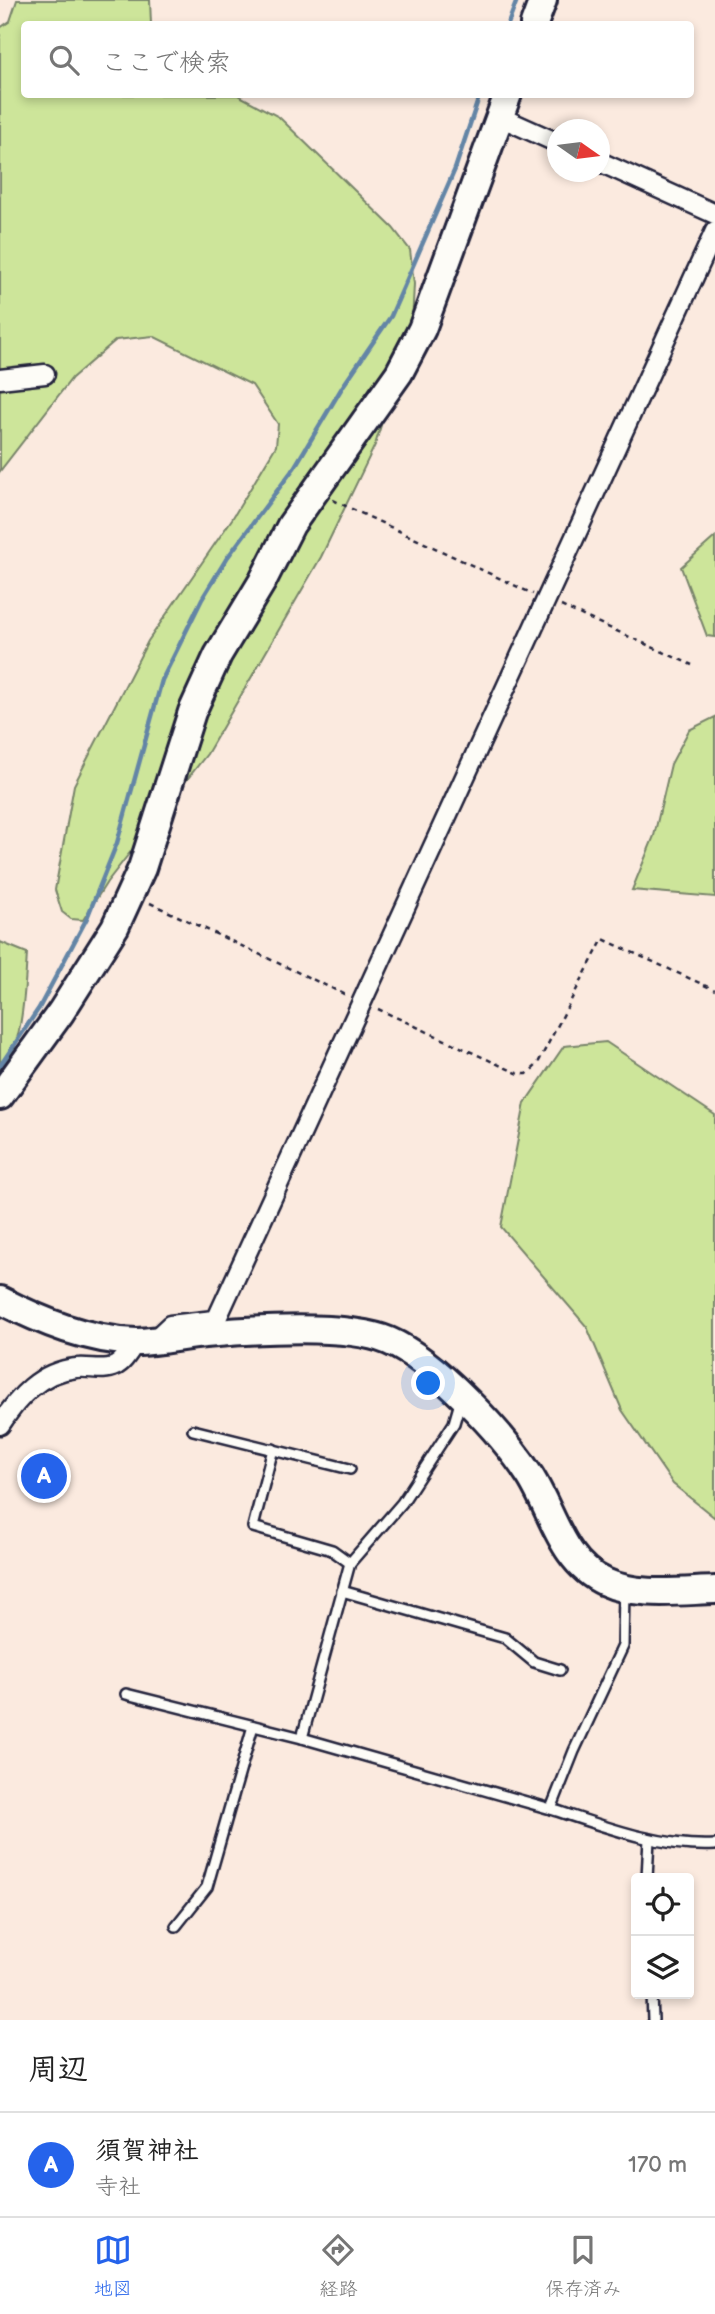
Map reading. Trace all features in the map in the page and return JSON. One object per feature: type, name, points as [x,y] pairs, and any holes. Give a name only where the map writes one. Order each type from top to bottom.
[{"type":"street","points":[[535,21],[542,0]]},
{"type":"street","points":[[0,1096],[94,963],[131,894],[203,684],[291,525],[400,373],[416,340],[504,106],[547,135]]},
{"type":"street","points":[[610,167],[715,214]]},
{"type":"street","points":[[0,1425],[17,1398],[32,1385],[54,1374],[76,1368],[113,1367],[144,1341],[170,1325],[214,1320],[218,1316],[715,231]]},
{"type":"street","points":[[0,379],[44,374]]},
{"type":"street","points":[[0,1300],[75,1333],[144,1341],[206,1334],[351,1331],[389,1341],[425,1363],[503,1440],[530,1476],[561,1538],[588,1573],[624,1588],[715,1591]]},
{"type":"lane","points":[[302,1738],[350,1563],[402,1503],[454,1423],[461,1398]]},
{"type":"lane","points":[[193,1430],[350,1469]]},
{"type":"lane","points":[[272,1450],[253,1527],[332,1550],[350,1563]]},
{"type":"lane","points":[[551,1809],[574,1751],[623,1646],[624,1588]]},
{"type":"lane","points":[[342,1591],[505,1638],[534,1662],[561,1670]]},
{"type":"lane","points":[[126,1694],[302,1738],[649,1839],[693,1846],[715,1845]]},
{"type":"lane","points":[[176,1926],[206,1887],[253,1726]]},
{"type":"lane","points":[[647,1873],[649,1839]]},
{"type":"lane","points":[[652,1999],[653,2020]]},
{"type":"path","points":[[314,492],[692,665]]},
{"type":"path","points":[[131,894],[519,1074],[527,1074],[537,1065],[603,939],[715,990]]},
{"type":"green space","points":[[17,0],[150,0],[151,21],[21,21],[21,98],[244,98],[279,117],[393,228],[410,250],[414,284],[412,324],[375,445],[321,557],[207,754],[107,882],[83,920],[71,919],[62,912],[55,890],[74,785],[148,641],[232,519],[276,446],[278,424],[252,385],[153,336],[116,340],[72,378],[0,471],[0,28],[10,21]]},
{"type":"green space","points":[[715,537],[715,637],[707,636],[681,567]]},
{"type":"green space","points":[[715,717],[715,897],[632,890],[654,836],[671,764],[689,730]]},
{"type":"green space","points":[[0,942],[27,953],[24,1000],[18,1034],[8,1064],[0,1074]]},
{"type":"green space","points":[[606,1042],[715,1115],[715,1518],[673,1484],[622,1410],[587,1327],[501,1227],[525,1103],[564,1046]]},
{"type":"waterway","points":[[509,21],[517,0]]},
{"type":"waterway","points":[[0,1066],[39,1008],[87,918],[117,843],[162,680],[202,599],[227,558],[294,468],[343,386],[391,316],[455,169],[479,98]]},
{"type":"place","name":"須賀神社","points":[[44,1476]]}]
